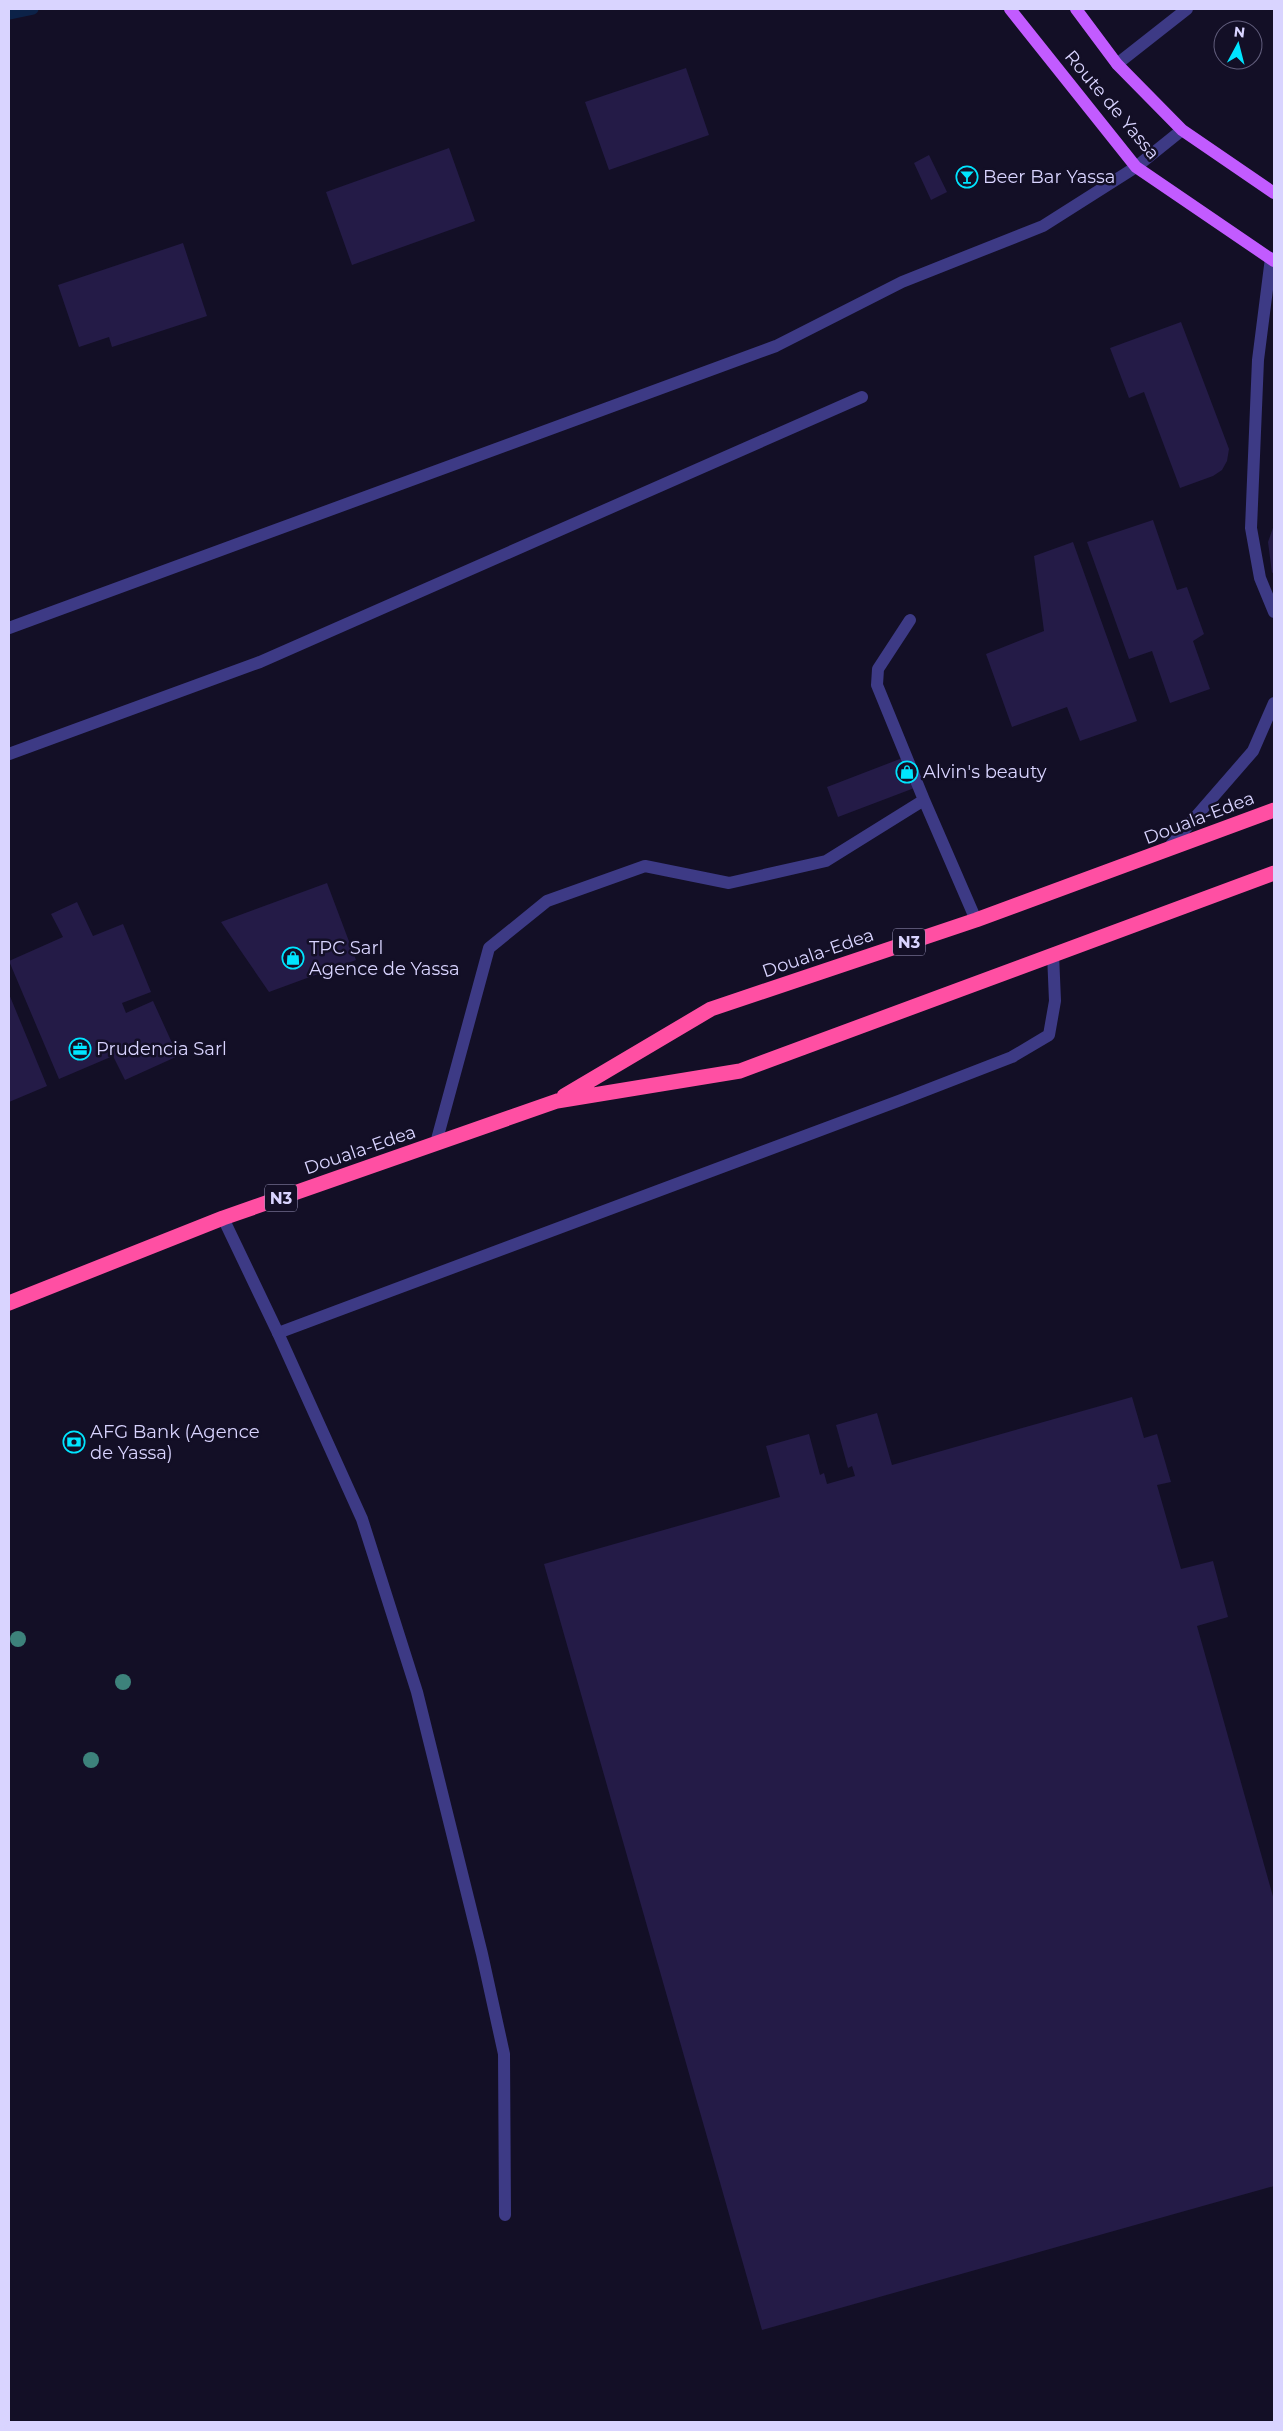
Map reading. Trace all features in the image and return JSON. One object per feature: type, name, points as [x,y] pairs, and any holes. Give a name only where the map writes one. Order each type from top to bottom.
[{"type":"highway","name":"Douala-Edea","points":[[557,1101],[712,1009],[976,920],[1274,810]]},
{"type":"highway","name":"Douala-Edea","points":[[9,1303],[223,1218],[557,1101],[740,1070],[1274,873]]},
{"type":"main road","name":"Route de Yassa","points":[[1010,9],[1136,167],[1272,260]]},
{"type":"main road","name":"Route de Yassa","points":[[1076,9],[1117,64],[1182,130],[1274,192]]},
{"type":"street","points":[[1117,64],[1188,9]]},
{"type":"street","points":[[9,628],[776,346],[902,282],[1043,226],[1136,167],[1182,130]]},
{"type":"street","points":[[1272,260],[1258,360],[1251,528],[1260,578],[1274,612]]},
{"type":"street","points":[[9,754],[260,662],[862,397]]},
{"type":"street","points":[[910,620],[878,669],[877,685],[976,920]]},
{"type":"street","points":[[1166,851],[1252,751],[1274,703]]},
{"type":"street","points":[[436,1143],[489,948],[548,901],[645,866],[729,884],[826,860],[924,800]]},
{"type":"street","points":[[278,1333],[901,1100],[1012,1056],[1049,1035],[1055,1001],[1053,954]]},
{"type":"street","points":[[223,1218],[278,1333],[362,1520],[417,1692],[482,1954],[504,2054],[505,2215]]},
{"type":"building","points":[[686,68],[709,135],[609,170],[585,102]]},
{"type":"building","points":[[449,148],[475,221],[352,265],[326,192]]},
{"type":"building","points":[[929,155],[947,192],[931,200],[914,163]]},
{"type":"building","points":[[183,243],[207,316],[112,347],[109,337],[79,347],[58,285]]},
{"type":"building","points":[[1181,322],[1229,449],[1227,461],[1222,470],[1213,476],[1180,488],[1144,392],[1129,398],[1110,348]]},
{"type":"building","points":[[1153,520],[1177,590],[1187,587],[1204,634],[1193,641],[1210,689],[1170,703],[1152,651],[1129,659],[1087,542]]},
{"type":"building","points":[[1274,525],[1274,572],[1272,573],[1268,542]]},
{"type":"building","points":[[1073,542],[1137,721],[1080,741],[1067,707],[1012,727],[986,654],[1044,631],[1034,556]]},
{"type":"building","points":[[905,757],[917,787],[838,817],[827,787]]},
{"type":"building","points":[[327,883],[356,960],[269,992],[221,922]]},
{"type":"building","points":[[77,902],[93,936],[123,924],[151,992],[122,1003],[126,1013],[153,1001],[178,1056],[125,1080],[113,1056],[59,1079],[9,961],[63,937],[51,914]]},
{"type":"building","points":[[9,994],[47,1086],[9,1102]]},
{"type":"building","points":[[1132,1397],[1144,1438],[1157,1434],[1171,1482],[1157,1485],[1181,1569],[1213,1561],[1228,1617],[1197,1626],[1274,1900],[1274,2186],[762,2330],[544,1564],[780,1497],[766,1446],[809,1434],[820,1475],[824,1473],[827,1484],[855,1476],[852,1466],[848,1468],[836,1425],[877,1413],[892,1465]]},
{"type":"waterway","points":[[9,14],[33,9]]},
{"type":"place","name":"Beer Bar Yassa","points":[[967,177]]},
{"type":"place","name":"Alvin's beauty","points":[[907,772]]},
{"type":"place","name":"TPC Sarl Agence de Yassa","points":[[293,958]]},
{"type":"place","name":"Prudencia Sarl","points":[[80,1049]]},
{"type":"place","name":"AFG Bank (Agence de Yassa)","points":[[74,1442]]}]
